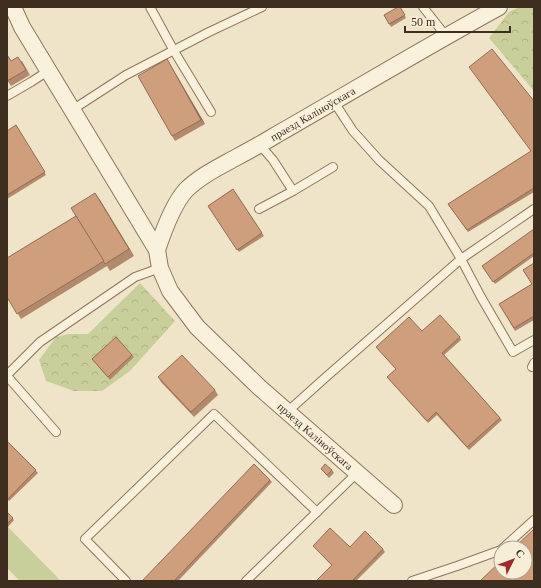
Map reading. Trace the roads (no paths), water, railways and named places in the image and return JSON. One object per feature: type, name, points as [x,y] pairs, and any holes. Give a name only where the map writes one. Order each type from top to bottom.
[{"type":"street","name":"праезд Каліноўскага","points":[[13,7],[22,27],[48,71],[157,250],[160,268],[170,291],[197,327],[259,387],[394,505]]},
{"type":"street","name":"праезд Каліноўскага","points":[[157,250],[174,208],[186,191],[202,177],[260,145],[446,36],[500,7]]},
{"type":"lane","points":[[150,7],[174,51],[211,112]]},
{"type":"lane","points":[[72,110],[126,75],[209,32],[262,7]]},
{"type":"lane","points":[[424,7],[446,36]]},
{"type":"lane","points":[[7,96],[48,71]]},
{"type":"lane","points":[[334,102],[353,131],[378,160],[429,206],[461,259],[513,352],[534,340]]},
{"type":"lane","points":[[260,145],[273,160],[293,191]]},
{"type":"lane","points":[[259,209],[333,167]]},
{"type":"lane","points":[[287,412],[326,376],[461,259],[534,209]]},
{"type":"lane","points":[[56,432],[7,375],[40,342],[135,277],[160,268]]},
{"type":"lane","points":[[126,581],[85,540],[214,414],[317,512]]},
{"type":"lane","points":[[246,581],[357,473]]},
{"type":"lane","points":[[512,540],[534,520]]},
{"type":"lane","points":[[412,581],[493,552]]}]
